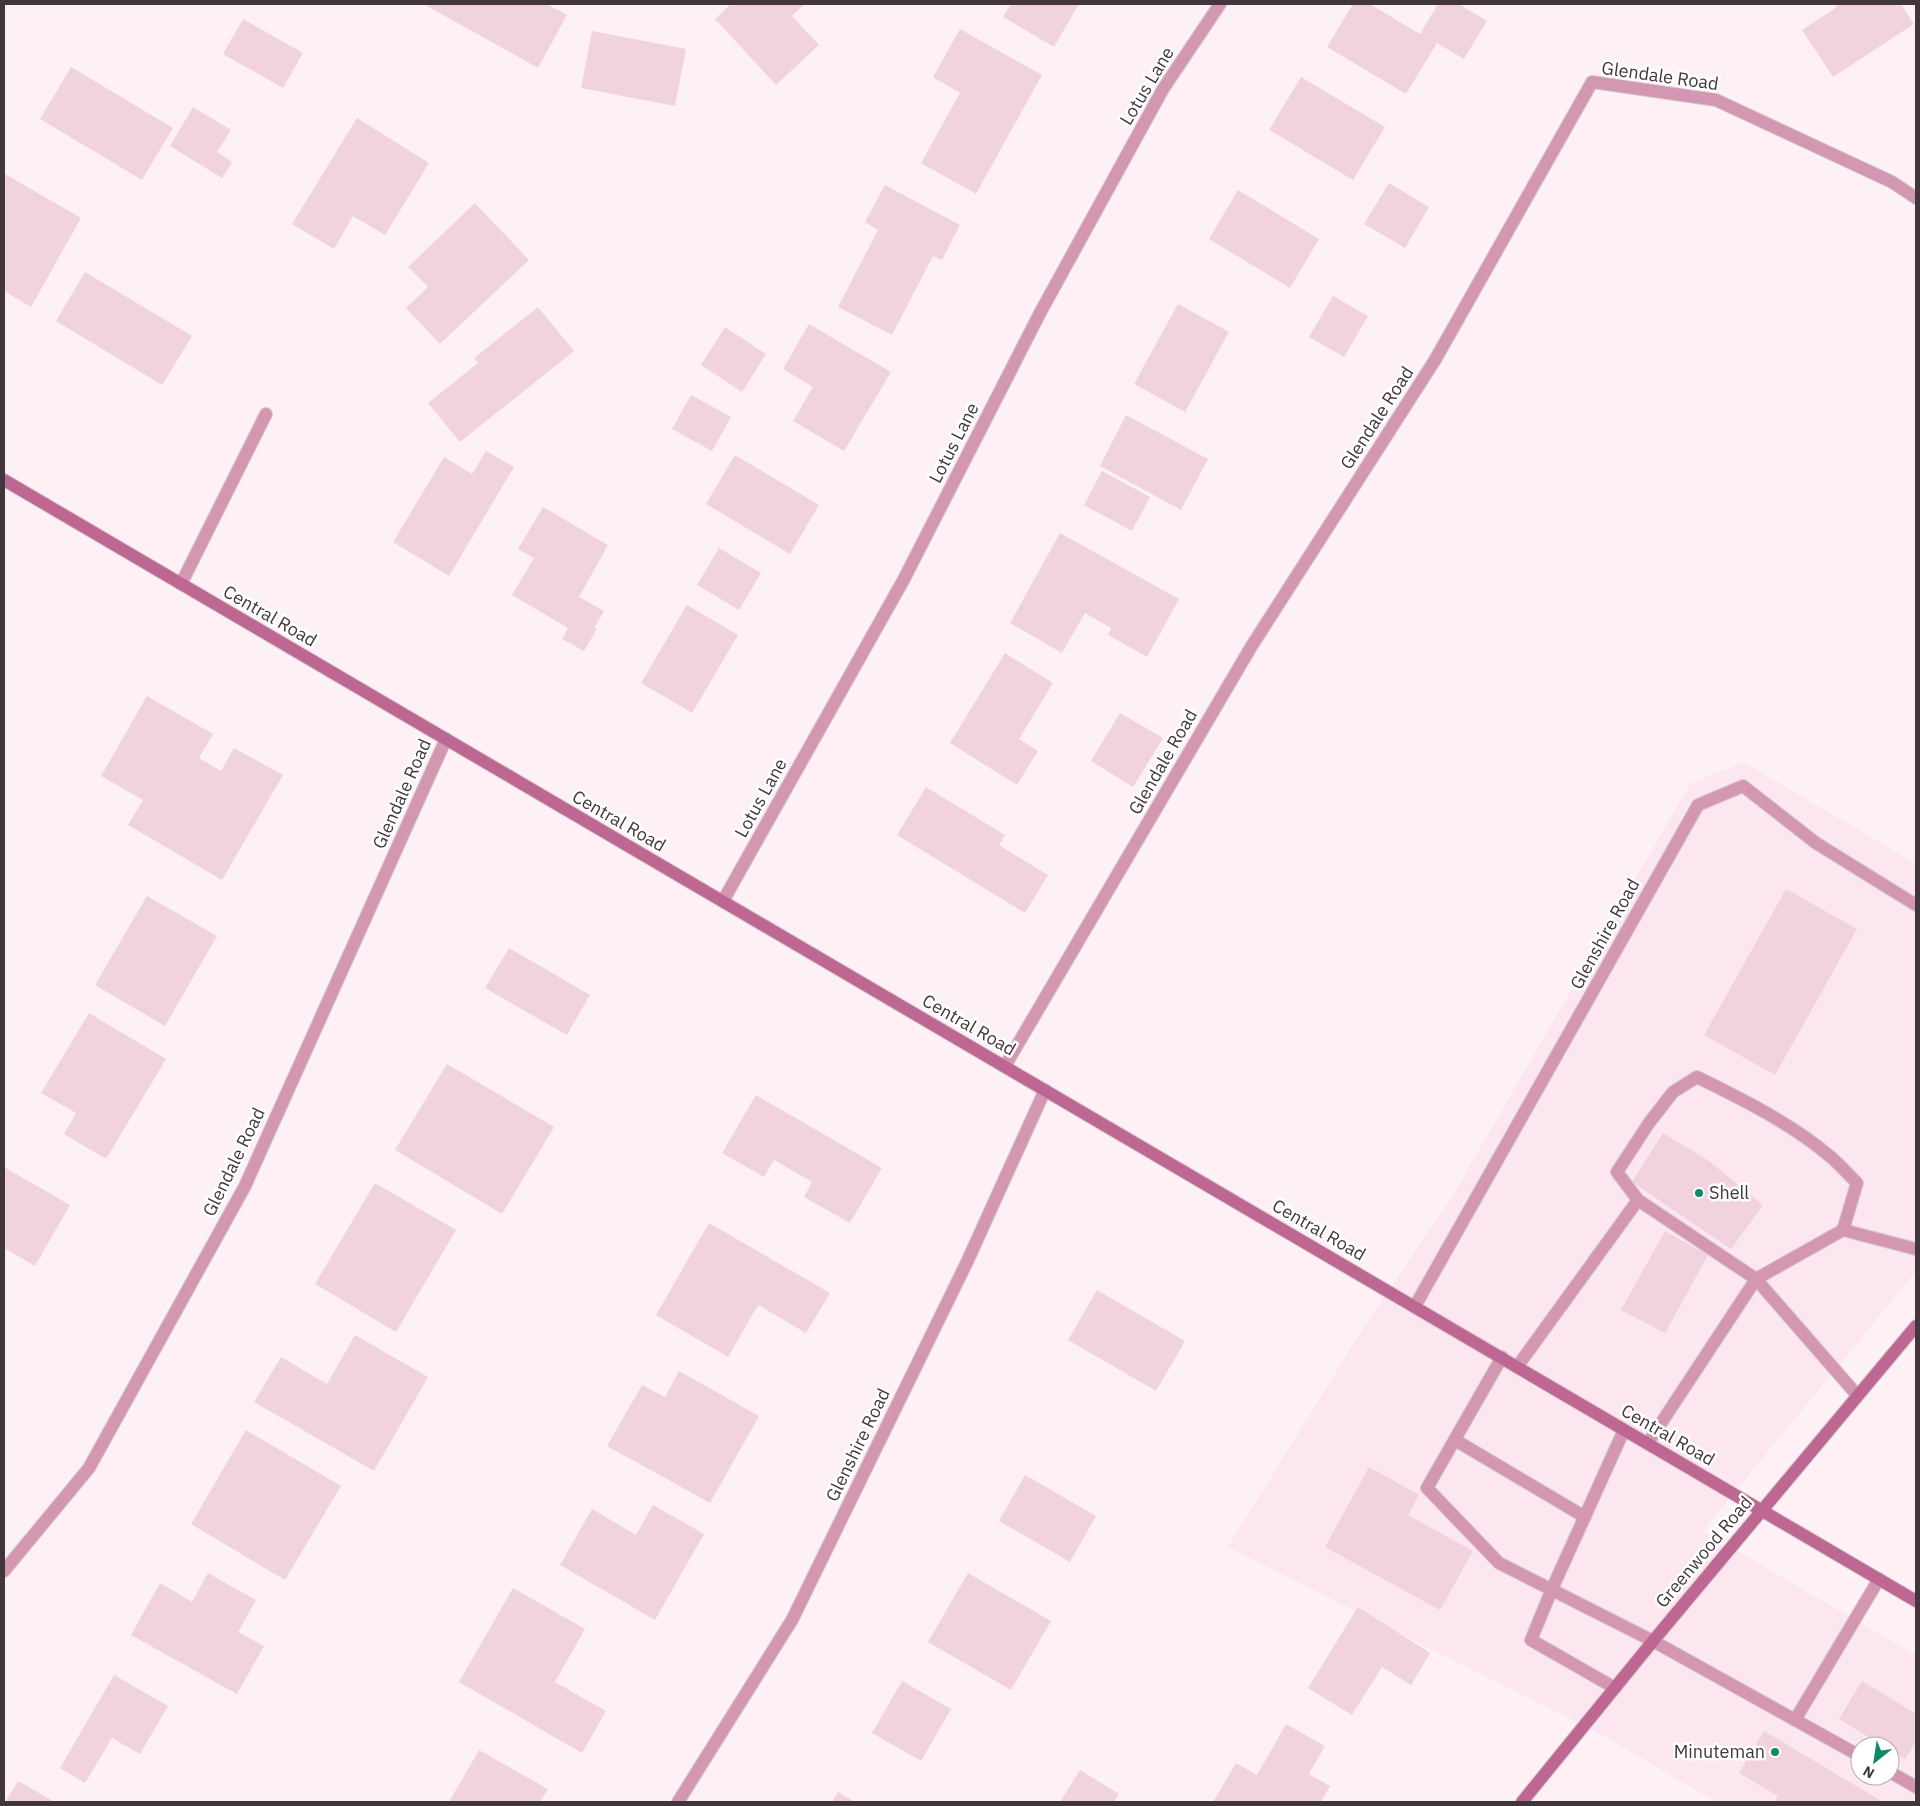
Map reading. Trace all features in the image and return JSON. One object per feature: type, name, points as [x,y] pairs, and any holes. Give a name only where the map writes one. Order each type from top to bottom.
[{"type":"main road","name":"Central Road","points":[[4,480],[1916,1601]]},
{"type":"main road","name":"Greenwood Road","points":[[1522,1802],[1653,1641],[1916,1326]]},
{"type":"street","name":"Lotus Lane","points":[[723,901],[904,578],[1040,313],[1163,88],[1220,4]]},
{"type":"street","name":"Glendale Road","points":[[1005,1066],[1251,647],[1435,360],[1592,82],[1716,100],[1892,182],[1916,198]]},
{"type":"street","points":[[181,584],[266,414]]},
{"type":"street","name":"Glendale Road","points":[[4,1572],[89,1468],[245,1186],[446,739]]},
{"type":"street","name":"Glenshire Road","points":[[1415,1306],[1698,804],[1743,786],[1816,842],[1916,905]]},
{"type":"street","points":[[1648,1443],[1756,1279],[1842,1230],[1857,1183],[1832,1158],[1800,1135],[1754,1105],[1697,1077],[1673,1092],[1649,1123],[1617,1172],[1638,1200],[1756,1279],[1857,1395]]},
{"type":"street","name":"Glenshire Road","points":[[678,1802],[792,1620],[967,1262],[1045,1090]]},
{"type":"street","points":[[1518,1367],[1638,1200]]},
{"type":"street","points":[[1842,1230],[1916,1249]]},
{"type":"street","points":[[1502,1357],[1428,1488],[1499,1563],[1653,1641],[1850,1750]]},
{"type":"street","points":[[1615,1688],[1531,1640],[1624,1430]]},
{"type":"street","points":[[1455,1440],[1584,1517]]},
{"type":"street","points":[[1795,1720],[1880,1579]]},
{"type":"street","points":[[1900,1778],[1916,1787]]},
{"type":"shaded area","points":[[1744,762],[1916,864],[1916,1271],[1703,1531],[1916,1655],[1916,1802],[1716,1802],[1606,1737],[1228,1547],[1364,1327],[1452,1197],[1690,784]]},
{"type":"building","points":[[428,4],[547,4],[567,15],[538,68],[427,6]]},
{"type":"building","points":[[731,4],[805,4],[792,16],[819,45],[776,85],[715,19]]},
{"type":"building","points":[[1011,4],[1079,4],[1054,47],[1003,17]]},
{"type":"building","points":[[1353,4],[1370,4],[1420,34],[1438,4],[1459,4],[1487,21],[1464,59],[1437,43],[1406,94],[1327,47]]},
{"type":"building","points":[[1835,4],[1901,4],[1914,24],[1833,77],[1802,30],[1837,7]]},
{"type":"building","points":[[243,19],[303,53],[283,88],[223,54]]},
{"type":"building","points":[[960,29],[1042,75],[976,194],[921,163],[960,93],[933,77]]},
{"type":"building","points":[[592,31],[686,49],[675,106],[581,88]]},
{"type":"building","points":[[71,67],[173,128],[142,180],[40,119]]},
{"type":"building","points":[[1301,77],[1385,127],[1353,180],[1269,130]]},
{"type":"building","points":[[193,107],[231,130],[217,152],[232,162],[222,178],[170,146]]},
{"type":"building","points":[[357,118],[429,163],[385,235],[353,216],[334,249],[292,224]]},
{"type":"building","points":[[5,174],[81,218],[31,307],[4,291]]},
{"type":"building","points":[[1389,183],[1429,207],[1405,248],[1364,224]]},
{"type":"building","points":[[885,185],[960,225],[942,260],[933,256],[892,335],[838,307],[878,230],[865,222]]},
{"type":"building","points":[[1238,190],[1319,239],[1290,288],[1209,239]]},
{"type":"building","points":[[475,203],[529,260],[440,344],[406,308],[428,287],[408,267]]},
{"type":"building","points":[[85,272],[192,336],[162,385],[56,321]]},
{"type":"building","points":[[1333,296],[1368,316],[1344,357],[1309,337]]},
{"type":"building","points":[[1178,304],[1229,332],[1185,412],[1134,384]]},
{"type":"building","points":[[538,307],[574,351],[460,442],[428,403],[478,363],[474,358]]},
{"type":"building","points":[[809,324],[891,372],[844,451],[793,421],[813,387],[783,369]]},
{"type":"building","points":[[725,327],[766,354],[742,392],[701,365]]},
{"type":"building","points":[[691,395],[731,417],[712,451],[672,429]]},
{"type":"building","points":[[1126,415],[1208,459],[1181,510],[1100,466]]},
{"type":"building","points":[[486,451],[514,467],[449,576],[393,542],[444,457],[472,474]]},
{"type":"building","points":[[735,455],[819,505],[790,554],[706,504]]},
{"type":"building","points":[[1102,471],[1150,497],[1132,531],[1084,505]]},
{"type":"building","points":[[543,507],[608,545],[579,597],[604,611],[594,628],[597,629],[584,651],[562,639],[568,628],[512,595],[534,558],[518,549]]},
{"type":"building","points":[[1060,533],[1179,599],[1147,657],[1108,635],[1111,628],[1085,613],[1062,653],[1010,623]]},
{"type":"building","points":[[719,548],[761,573],[739,610],[697,585]]},
{"type":"building","points":[[687,605],[738,635],[692,713],[641,683]]},
{"type":"building","points":[[1005,653],[1053,683],[1019,739],[1038,751],[1017,785],[950,743]]},
{"type":"building","points":[[147,696],[213,734],[199,758],[221,771],[234,748],[283,775],[222,880],[128,825],[143,800],[101,776]]},
{"type":"building","points":[[1120,713],[1163,738],[1133,787],[1091,761]]},
{"type":"building","points":[[926,787],[1005,835],[999,845],[1048,875],[1025,913],[897,835]]},
{"type":"building","points":[[1786,889],[1857,929],[1775,1075],[1704,1035]]},
{"type":"building","points":[[147,896],[217,936],[165,1026],[95,985]]},
{"type":"building","points":[[509,948],[590,995],[567,1035],[485,988]]},
{"type":"building","points":[[89,1013],[166,1059],[106,1159],[64,1134],[76,1113],[41,1093]]},
{"type":"building","points":[[447,1064],[554,1127],[502,1214],[395,1150]]},
{"type":"building","points":[[756,1095],[882,1168],[850,1223],[804,1197],[812,1182],[774,1160],[764,1177],[722,1153]]},
{"type":"building","name":"Shell","points":[[1663,1133],[1709,1161],[1763,1205],[1731,1249],[1632,1182]]},
{"type":"building","points":[[4,1167],[70,1205],[35,1266],[4,1248]]},
{"type":"building","points":[[375,1183],[456,1230],[396,1332],[315,1284]]},
{"type":"building","points":[[709,1223],[830,1293],[806,1333],[758,1305],[728,1357],[656,1315]]},
{"type":"building","name":"Shell","points":[[1665,1231],[1708,1255],[1665,1333],[1621,1310]]},
{"type":"building","points":[[1097,1290],[1185,1341],[1156,1391],[1068,1340]]},
{"type":"building","points":[[355,1335],[428,1377],[374,1471],[254,1402],[281,1357],[327,1384]]},
{"type":"building","points":[[679,1371],[759,1416],[710,1503],[607,1446],[642,1385],[665,1397]]},
{"type":"building","points":[[246,1430],[341,1486],[285,1580],[191,1524]]},
{"type":"building","points":[[1369,1467],[1419,1495],[1408,1515],[1473,1551],[1440,1610],[1325,1547]]},
{"type":"building","points":[[1025,1475],[1096,1516],[1070,1562],[999,1521]]},
{"type":"building","points":[[653,1505],[704,1534],[655,1620],[560,1565],[592,1509],[636,1535]]},
{"type":"building","points":[[208,1573],[256,1600],[238,1632],[264,1646],[237,1694],[131,1635],[160,1583],[192,1602]]},
{"type":"building","points":[[968,1573],[1051,1621],[1011,1690],[928,1642]]},
{"type":"building","points":[[513,1588],[585,1629],[555,1682],[606,1711],[582,1753],[459,1682]]},
{"type":"building","points":[[1358,1607],[1430,1653],[1411,1685],[1382,1667],[1352,1715],[1308,1688]]},
{"type":"building","points":[[114,1675],[168,1706],[140,1754],[112,1738],[85,1783],[60,1768]]},
{"type":"building","points":[[902,1681],[951,1709],[921,1761],[872,1733]]},
{"type":"building","points":[[1862,1681],[1916,1714],[1916,1741],[1905,1759],[1900,1756],[1900,1736],[1867,1736],[1839,1719]]},
{"type":"building","points":[[1286,1724],[1325,1746],[1309,1774],[1330,1786],[1321,1802],[1213,1802],[1236,1763],[1257,1775]]},
{"type":"building","name":"Minuteman","points":[[1764,1731],[1850,1782],[1850,1786],[1856,1786],[1883,1802],[1775,1802],[1778,1796],[1739,1773]]},
{"type":"building","points":[[479,1750],[548,1789],[540,1802],[449,1802]]},
{"type":"building","points":[[1080,1770],[1119,1794],[1114,1802],[1060,1802]]},
{"type":"building","points":[[18,1781],[55,1802],[5,1802]]},
{"type":"building","points":[[838,1792],[855,1802],[832,1802]]},
{"type":"place","name":"Shell","points":[[1699,1193]]},
{"type":"place","name":"Minuteman","points":[[1775,1752]]}]
